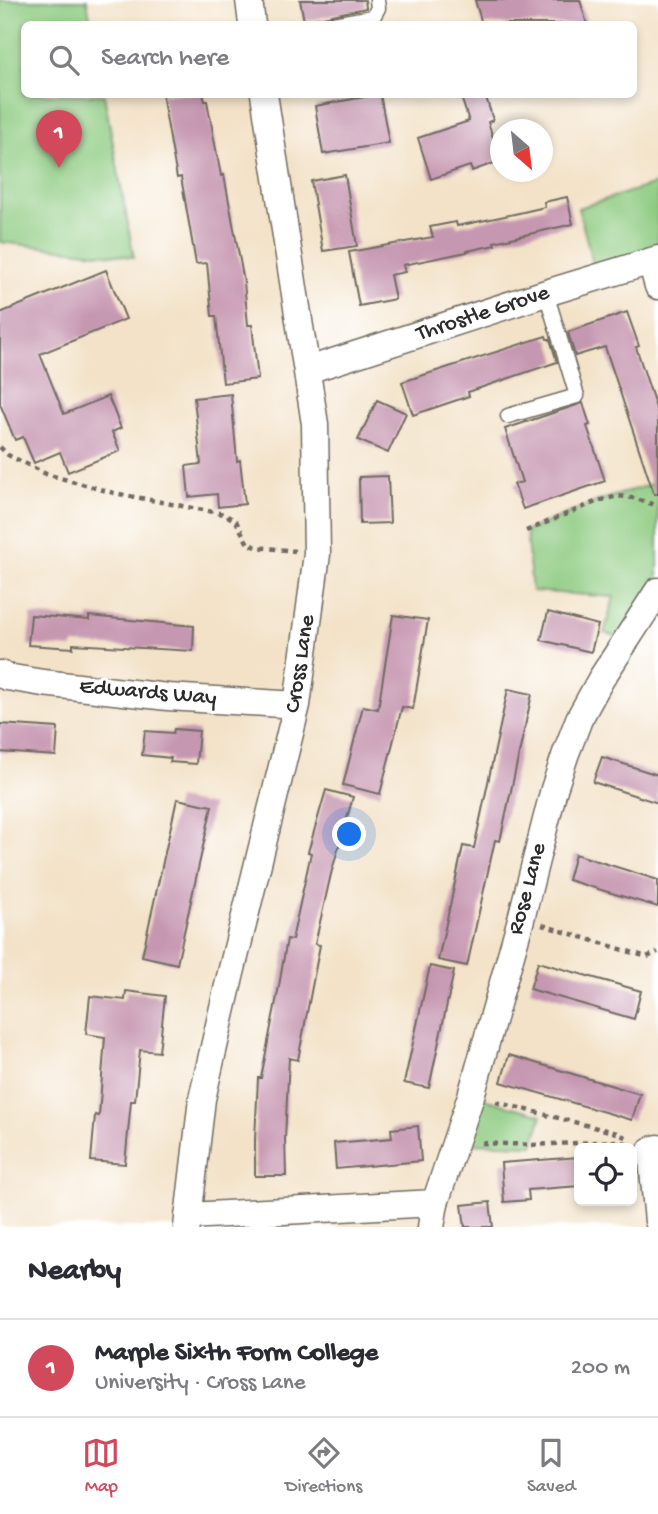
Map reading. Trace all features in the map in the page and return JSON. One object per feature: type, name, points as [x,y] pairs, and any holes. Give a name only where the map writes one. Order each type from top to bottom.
[{"type":"street","points":[[249,0],[252,21]]},
{"type":"street","name":"Cross Lane","points":[[187,1222],[202,1099],[297,705],[317,554],[316,424],[265,98]]},
{"type":"street","name":"Throstle Grove","points":[[308,370],[546,293],[656,269]]},
{"type":"street","name":"Rose Lane","points":[[187,1222],[433,1215],[471,1096],[566,753],[579,719],[601,679],[658,592]]},
{"type":"street","name":"Edwards Way","points":[[0,674],[168,697],[297,705]]},
{"type":"street","points":[[654,1149],[658,1221]]},
{"type":"lane","points":[[350,21],[373,17],[378,8],[377,0]]},
{"type":"lane","points":[[508,416],[577,396],[546,293]]},
{"type":"path","points":[[0,447],[8,455],[46,474],[114,493],[225,514],[236,521],[248,544],[317,554]]},
{"type":"path","points":[[526,531],[598,501],[618,496],[658,506]]},
{"type":"path","points":[[521,919],[647,957],[658,952]]},
{"type":"path","points":[[471,1096],[617,1133],[654,1149]]},
{"type":"path","points":[[456,1143],[533,1145],[617,1141],[654,1149]]},
{"type":"green space","points":[[0,0],[87,0],[90,21],[21,21],[21,98],[105,98],[134,257],[0,242]]},
{"type":"green space","points":[[658,183],[658,259],[597,278],[578,208]]},
{"type":"green space","points":[[658,482],[658,604],[627,639],[604,633],[614,597],[532,591],[526,531],[598,501]]},
{"type":"green space","points":[[480,1098],[542,1115],[533,1145],[468,1143]]},
{"type":"building","points":[[300,0],[365,0],[366,8],[304,21]]},
{"type":"building","points":[[475,0],[580,0],[586,21],[481,21]]},
{"type":"building","points":[[163,98],[204,98],[207,101],[221,176],[224,175],[244,282],[248,325],[252,325],[258,379],[223,383],[207,263],[196,264],[181,177],[177,178]]},
{"type":"building","points":[[358,98],[381,98],[389,143],[323,154],[315,106]]},
{"type":"building","points":[[461,98],[486,98],[493,119],[488,122],[490,165],[472,171],[470,166],[431,179],[418,138],[469,121]]},
{"type":"building","points":[[345,175],[357,246],[323,251],[311,181]]},
{"type":"building","points":[[567,197],[573,224],[494,242],[495,245],[467,252],[403,265],[405,272],[390,275],[395,299],[359,306],[349,252],[433,237],[430,227],[456,222],[457,226],[519,213],[545,207],[544,202]]},
{"type":"building","points":[[106,270],[126,319],[40,354],[64,414],[108,396],[121,428],[112,432],[120,451],[68,472],[60,452],[34,463],[23,437],[15,440],[0,404],[0,313]]},
{"type":"building","points":[[627,312],[658,414],[658,494],[654,494],[605,347],[575,356],[568,332]]},
{"type":"building","points":[[546,336],[550,339],[557,362],[468,392],[469,396],[413,415],[402,382]]},
{"type":"building","points":[[231,394],[237,461],[240,460],[245,504],[218,507],[217,494],[189,497],[186,466],[201,464],[194,398]]},
{"type":"building","points":[[377,400],[406,413],[388,453],[358,440]]},
{"type":"building","points":[[583,403],[590,425],[587,426],[605,481],[523,509],[514,484],[522,482],[505,429]]},
{"type":"building","points":[[388,476],[390,523],[360,524],[359,477]]},
{"type":"building","points":[[548,612],[598,625],[591,652],[541,640]]},
{"type":"building","points":[[31,615],[89,620],[89,616],[194,626],[193,651],[73,644],[73,648],[28,645]]},
{"type":"building","points":[[393,615],[428,620],[413,709],[402,707],[380,794],[343,785],[363,706],[378,709]]},
{"type":"building","points":[[508,689],[532,694],[500,841],[495,840],[467,966],[438,960],[463,846],[474,848]]},
{"type":"building","points":[[0,724],[58,728],[56,756],[0,752]]},
{"type":"building","points":[[174,729],[199,731],[196,764],[170,762],[171,758],[142,755],[145,731],[173,733]]},
{"type":"building","points":[[602,757],[658,775],[658,803],[593,782]]},
{"type":"building","points":[[326,790],[353,797],[315,944],[320,945],[298,1060],[289,1058],[286,1176],[255,1176],[258,1078],[261,1078],[287,939],[292,940],[311,853],[308,852]]},
{"type":"building","points":[[177,799],[212,806],[177,964],[142,956]]},
{"type":"building","points":[[575,854],[658,880],[658,907],[568,880]]},
{"type":"building","points":[[538,962],[641,991],[634,1019],[530,989]]},
{"type":"building","points":[[430,966],[454,971],[429,1088],[404,1083]]},
{"type":"building","points":[[126,991],[165,996],[159,1052],[140,1050],[135,1101],[131,1101],[125,1164],[91,1161],[95,1115],[99,1116],[105,1037],[86,1034],[90,996],[125,1000]]},
{"type":"building","points":[[509,1055],[640,1094],[632,1120],[501,1082]]},
{"type":"building","points":[[418,1126],[421,1161],[336,1169],[334,1143],[392,1138],[391,1129]]},
{"type":"building","points":[[574,1157],[574,1186],[528,1190],[529,1200],[504,1202],[501,1163]]},
{"type":"building","points":[[490,1202],[493,1227],[465,1227],[462,1205]]},
{"type":"place","name":"Marple Sixth Form College","points":[[59,168]]}]
